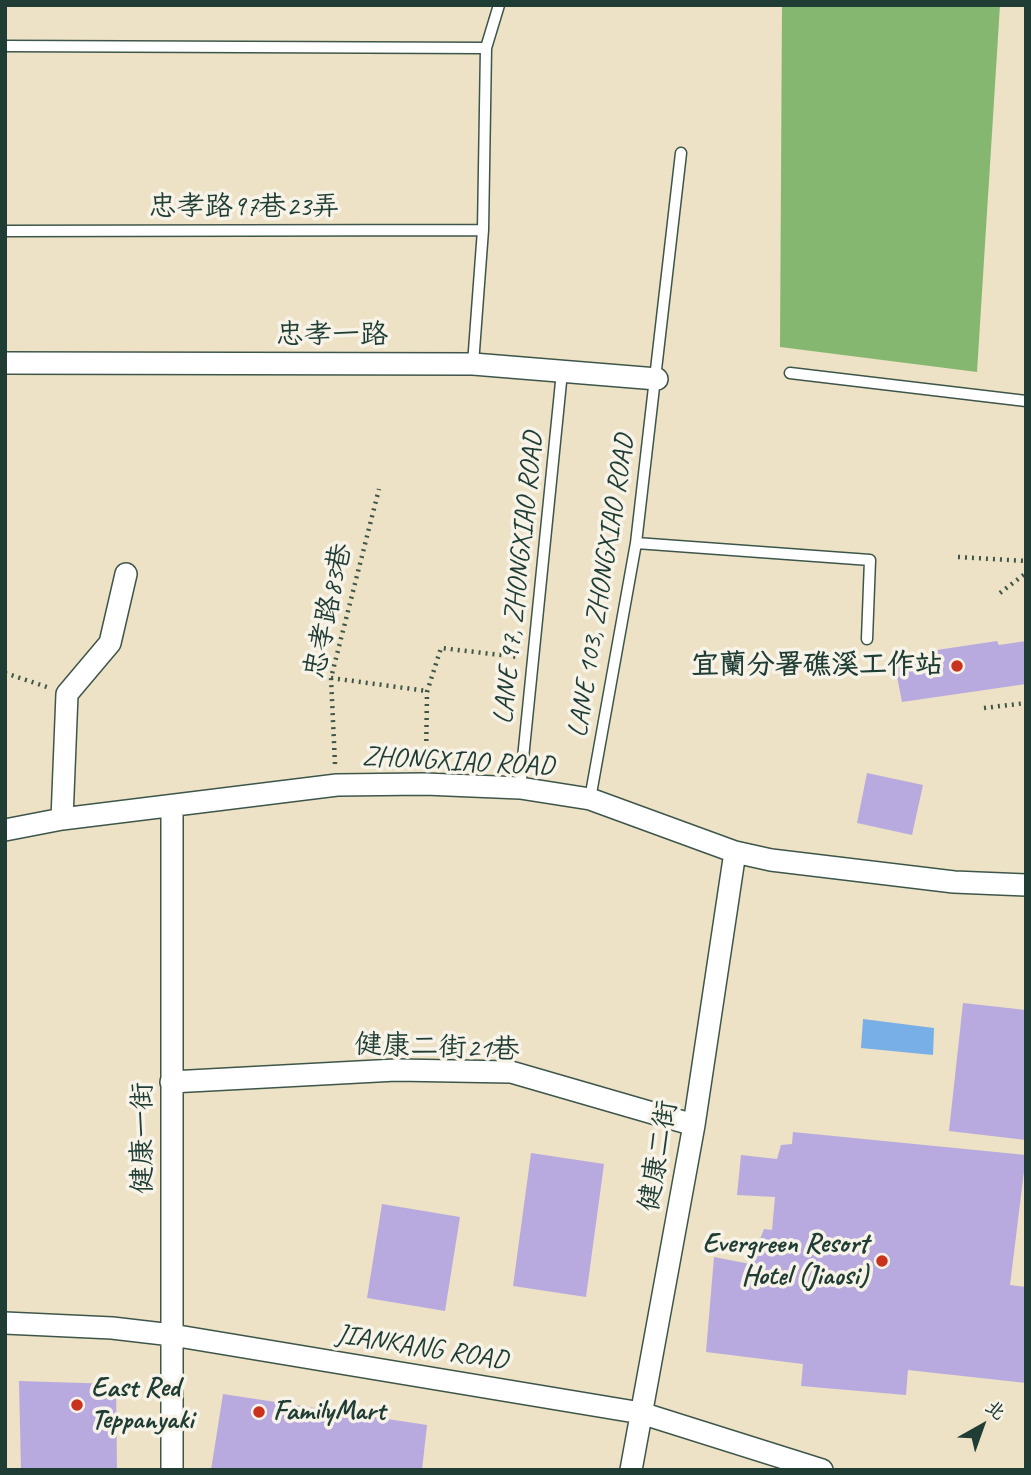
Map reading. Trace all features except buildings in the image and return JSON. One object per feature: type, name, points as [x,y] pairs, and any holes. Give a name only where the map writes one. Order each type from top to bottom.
[{"type":"street","name":"忠孝一路","points":[[5,363],[473,364],[657,379]]},
{"type":"street","points":[[62,819],[67,694],[110,643],[126,574]]},
{"type":"street","name":"ZHONGXIAO ROAD","points":[[5,830],[62,819],[337,785],[425,784],[520,788],[590,799],[735,852],[771,860],[954,882],[1026,885]]},
{"type":"street","name":"健康一街","points":[[172,806],[172,1470]]},
{"type":"street","name":"健康二街","points":[[631,1470],[694,1125],[735,852]]},
{"type":"street","name":"健康二街21巷","points":[[172,1082],[396,1070],[511,1072],[694,1125]]},
{"type":"street","name":"JIANKANG ROAD","points":[[5,1323],[112,1328],[172,1335],[641,1413],[822,1470]]},
{"type":"lane","points":[[473,364],[483,230],[486,48],[499,5]]},
{"type":"lane","points":[[5,46],[486,48]]},
{"type":"lane","name":"LANE 103, ZHONGXIAO ROAD","points":[[590,799],[636,542],[657,379],[681,153]]},
{"type":"lane","name":"忠孝路97巷23弄","points":[[5,231],[483,230]]},
{"type":"lane","name":"LANE 97, ZHONGXIAO ROAD","points":[[520,788],[562,372]]},
{"type":"lane","points":[[790,373],[1026,401]]},
{"type":"lane","points":[[636,542],[870,560],[867,639]]},
{"type":"path","name":"忠孝路83巷","points":[[337,785],[331,678],[379,489]]},
{"type":"path","points":[[958,557],[1026,561]]},
{"type":"path","points":[[1000,593],[1026,573]]},
{"type":"path","points":[[425,784],[427,692],[441,648],[535,659]]},
{"type":"path","points":[[5,673],[67,694]]},
{"type":"path","points":[[331,678],[427,692]]},
{"type":"path","points":[[984,708],[1026,703]]},
{"type":"green space","points":[[782,5],[1000,5],[977,372],[780,347]]},
{"type":"water","points":[[863,1019],[934,1028],[933,1055],[861,1048]]},
{"type":"place","name":"宜蘭分署礁溪工作站","points":[[957,666]]},
{"type":"place","name":"Evergreen Resort Hotel (Jiaosi)","points":[[882,1261]]},
{"type":"place","name":"East Red Teppanyaki","points":[[77,1405]]},
{"type":"place","name":"FamilyMart","points":[[259,1412]]}]
